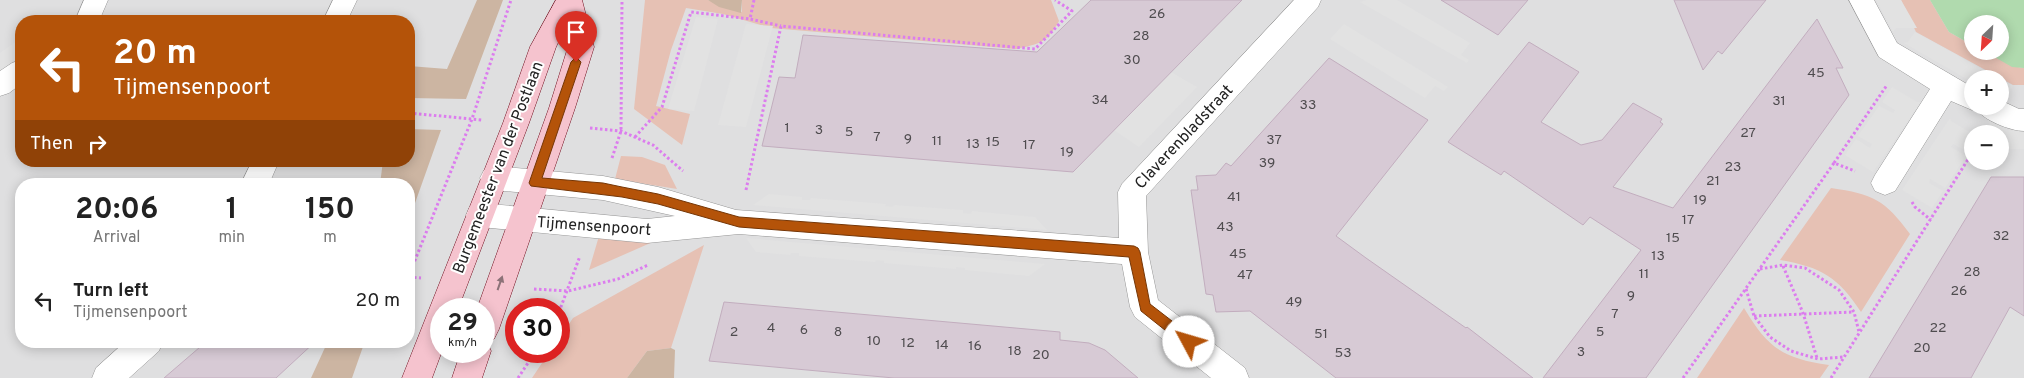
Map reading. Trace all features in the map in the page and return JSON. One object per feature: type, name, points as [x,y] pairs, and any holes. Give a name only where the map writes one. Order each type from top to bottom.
[{"type":"street","points":[[90,15],[96,0]]},
{"type":"street","points":[[338,15],[345,0]]},
{"type":"street","name":"Burgemeester van der Postlaan","points":[[447,298],[516,124],[543,47],[569,0]]},
{"type":"street","name":"Burgemeester van der Postlaan","points":[[495,298],[562,108],[581,46],[569,0]]},
{"type":"street","name":"Claverenbladstraat","points":[[1234,378],[1145,307],[1134,252],[1132,192],[1309,0]]},
{"type":"street","points":[[1861,0],[1888,50],[1964,95]]},
{"type":"street","points":[[0,85],[15,74]]},
{"type":"street","points":[[1885,182],[1946,86]]},
{"type":"street","points":[[2006,115],[2016,120],[2024,120]]},
{"type":"street","name":"Tijmensenpoort","points":[[494,178],[603,188],[658,199],[739,222]]},
{"type":"street","name":"Tijmensenpoort","points":[[480,215],[647,231],[739,222],[1134,252]]},
{"type":"street","points":[[417,378],[430,343]]},
{"type":"street","points":[[106,378],[140,348]]},
{"type":"street","points":[[467,378],[472,363]]},
{"type":"path","points":[[415,259],[472,119],[512,0]]},
{"type":"path","points":[[603,188],[621,131],[622,0]]},
{"type":"path","points":[[750,19],[754,0]]},
{"type":"path","points":[[635,137],[662,107],[691,12],[750,19],[781,26],[1035,49],[1072,11],[1055,0]]},
{"type":"path","points":[[739,222],[781,26]]},
{"type":"path","points":[[1683,378],[1904,60]]},
{"type":"path","points":[[415,114],[472,119]]},
{"type":"path","points":[[1834,162],[1851,171],[1866,172],[1885,182],[1911,199],[1915,207],[1931,220]]},
{"type":"path","points":[[1831,378],[1964,166]]},
{"type":"path","points":[[564,298],[590,227]]},
{"type":"path","points":[[1760,269],[1783,265],[1805,268],[1839,290],[1854,312],[1860,333]]},
{"type":"path","points":[[1783,265],[1803,313],[1818,359]]},
{"type":"path","points":[[1746,288],[1754,316],[1770,337],[1791,351],[1818,359],[1844,357]]},
{"type":"path","points":[[1754,316],[1854,312]]},
{"type":"path","points":[[518,378],[528,363]]},
{"type":"shaded area","points":[[0,0],[2024,0],[2024,378],[0,378]]},
{"type":"shaded area","points":[[477,0],[503,0],[466,99],[415,98],[415,66],[447,69]]},
{"type":"shaded area","points":[[645,0],[708,0],[742,12],[742,0],[1051,0],[1059,21],[1050,34],[1042,41],[1031,46],[1016,49],[771,28],[723,14],[686,8],[671,50],[656,106],[690,114],[682,145],[634,109]]},
{"type":"shaded area","points":[[708,0],[742,0],[741,13],[719,7]]},
{"type":"shaded area","points":[[1366,0],[1397,0],[1470,43],[1461,55],[1469,60],[1467,63],[1360,2]]},
{"type":"shaded area","points":[[1876,0],[1901,0],[1917,28],[1896,28],[1893,32]]},
{"type":"shaded area","points":[[1901,0],[1930,0],[1949,32],[1964,40],[1964,58],[1916,32]]},
{"type":"shaded area","points":[[1930,0],[2024,0],[2024,68],[2012,67],[2000,60],[2009,60],[2009,15],[1964,15],[1964,40],[1949,32]]},
{"type":"shaded area","points":[[696,17],[718,19],[694,111],[668,109]]},
{"type":"shaded area","points":[[746,24],[773,26],[746,127],[718,125]]},
{"type":"shaded area","points":[[1344,24],[1448,87],[1444,91],[1435,86],[1425,98],[1330,39]]},
{"type":"shaded area","points":[[1915,32],[1984,70],[1964,70],[1964,77],[1904,43],[1908,42]]},
{"type":"shaded area","points":[[15,42],[15,62],[0,73],[0,53]]},
{"type":"shaded area","points":[[1967,60],[2001,60],[2024,68],[2024,85],[2013,85],[2009,83],[2009,70],[1986,70]]},
{"type":"shaded area","points":[[1171,72],[1197,87],[1139,147],[1114,130]]},
{"type":"shaded area","points":[[2009,84],[2013,86],[2009,93]]},
{"type":"shaded area","points":[[1892,87],[1917,102],[1921,102],[1873,172],[1845,155],[1856,139],[1870,148],[1872,144],[1858,136],[1879,106],[1893,113],[1895,110],[1882,102]]},
{"type":"shaded area","points":[[1950,118],[1951,121],[1964,129],[1964,150],[1953,144],[1951,147],[1964,155],[1964,159],[1945,188],[1930,179],[1929,183],[1943,191],[1932,208],[1902,190]]},
{"type":"shaded area","points":[[1986,118],[1998,125],[1989,125],[1990,123]]},
{"type":"shaded area","points":[[415,129],[441,130],[415,203],[415,178],[381,178],[382,167],[415,167]]},
{"type":"shaded area","points":[[2009,130],[2024,131],[2024,149],[2009,149]]},
{"type":"shaded area","points":[[621,156],[642,157],[665,165],[677,189],[615,179]]},
{"type":"shaded area","points":[[1831,188],[1858,193],[1877,200],[1893,213],[1910,234],[1861,312],[1853,300],[1836,282],[1818,270],[1780,260]]},
{"type":"shaded area","points":[[769,194],[802,197],[802,200],[810,200],[811,198],[886,204],[885,206],[893,207],[894,205],[963,210],[963,213],[971,214],[972,211],[1035,217],[1047,230],[753,205]]},
{"type":"shaded area","points":[[599,236],[655,241],[589,270]]},
{"type":"shaded area","points":[[746,238],[1045,264],[1029,276],[965,270],[965,268],[956,267],[956,269],[884,263],[884,261],[876,260],[875,262],[799,256],[799,253],[791,253],[790,255],[756,252]]},
{"type":"shaded area","points":[[704,245],[671,348],[647,351],[627,378],[532,378],[542,363],[570,363],[570,322],[573,318]]},
{"type":"shaded area","points":[[1744,308],[1761,333],[1778,349],[1799,359],[1829,365],[1820,378],[1697,378]]},
{"type":"shaded area","points":[[325,348],[363,348],[352,378],[311,378]]},
{"type":"shaded area","points":[[671,348],[675,350],[674,378],[627,378],[647,351]]},
{"type":"building","points":[[1091,0],[1242,0],[1073,172],[762,146],[779,77],[795,78],[803,35],[1037,52]]},
{"type":"building","points":[[1441,0],[1528,0],[1498,35]]},
{"type":"building","points":[[1674,0],[1766,0],[1722,54],[1718,51],[1703,70]]},
{"type":"building","points":[[1817,19],[1843,68],[1836,68],[1849,95],[1646,378],[1543,378],[1641,250],[1590,217],[1583,225],[1504,171],[1501,175],[1448,142],[1529,42],[1579,72],[1541,122],[1581,145],[1602,140],[1633,103],[1662,119],[1660,122],[1663,124],[1613,187],[1673,208]]},
{"type":"building","points":[[1329,58],[1428,120],[1336,236],[1467,327],[1533,378],[1336,378],[1250,311],[1216,312],[1213,295],[1206,294],[1191,190],[1198,190],[1196,176],[1216,175],[1226,163],[1231,166]]},
{"type":"building","points":[[1991,177],[2024,177],[2024,316],[2010,307],[1971,378],[1869,378]]},
{"type":"building","points":[[724,302],[1060,332],[1060,340],[1089,343],[1105,350],[1138,378],[894,378],[709,361]]},
{"type":"building","points":[[199,348],[308,348],[276,378],[164,378]]},
{"type":"route","points":[[576,62],[562,108],[535,183],[603,188],[658,199],[739,222],[1134,252],[1145,307],[1189,342]]}]
